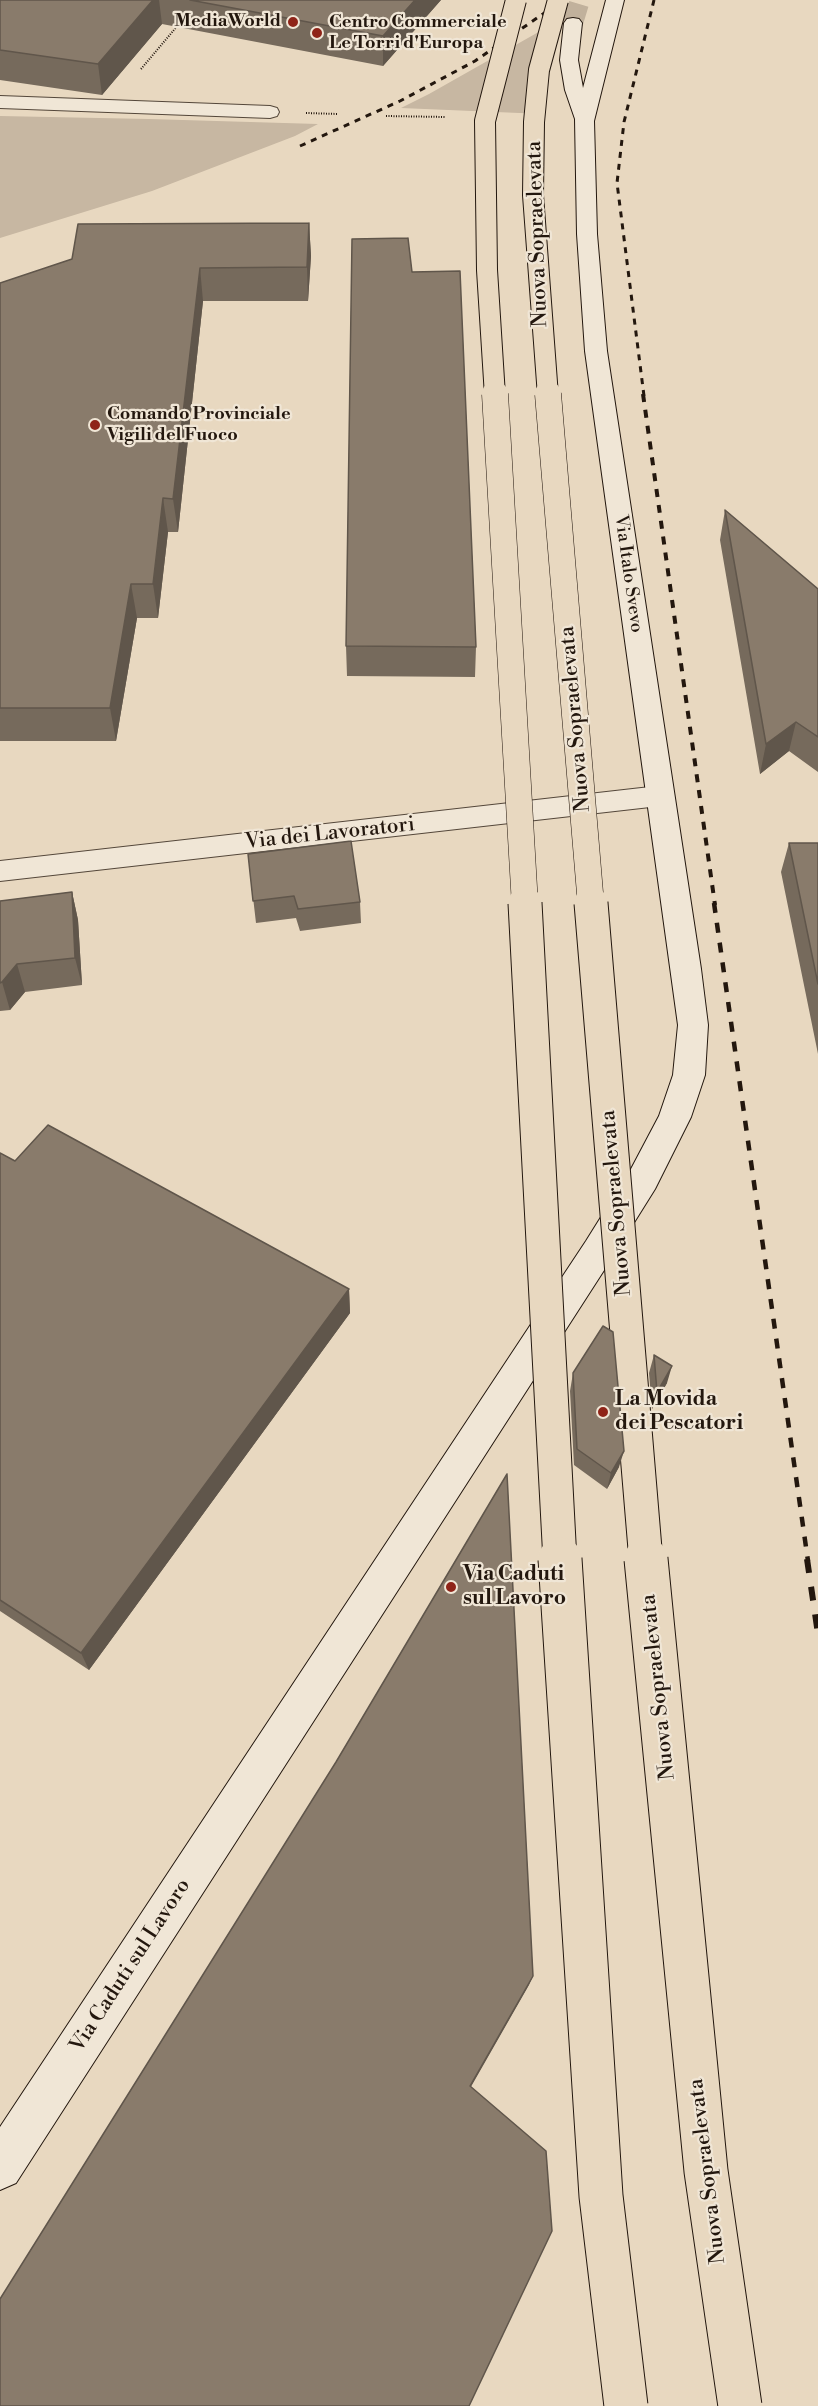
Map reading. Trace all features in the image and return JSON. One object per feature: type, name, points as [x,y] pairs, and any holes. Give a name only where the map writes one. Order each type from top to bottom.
[{"type":"highway","points":[[516,0],[496,66],[485,121],[487,270],[526,914],[560,1568],[601,2196],[626,2406]]},
{"type":"highway","name":"Nuova Sopraelevata","points":[[565,11],[539,70],[534,122],[533,195],[538,284],[647,1569],[706,2171],[740,2406]]},
{"type":"main road","name":"Via Italo Svevo","points":[[615,0],[584,122],[587,234],[596,351],[693,1025]]},
{"type":"main road","name":"Via Italo Svevo","points":[[565,11],[574,90],[584,122]]},
{"type":"main road","points":[[0,102],[270,112]]},
{"type":"main road","name":"Via dei Lavoratori","points":[[0,871],[659,796]]},
{"type":"main road","name":"Via Caduti sul Lavoro","points":[[0,2167],[643,1179],[675,1117],[689,1075],[693,1025]]},
{"type":"path","points":[[110,106],[185,17]]},
{"type":"shaded area","points":[[558,21],[543,114],[401,108],[429,94]]},
{"type":"shaded area","points":[[0,116],[318,124],[295,136],[152,191],[0,238]]},
{"type":"building","points":[[0,0],[153,0],[98,64],[0,50]]},
{"type":"building","points":[[190,0],[415,0],[383,36]]},
{"type":"building","name":"Comando Provinciale Vigili del Fuoco","points":[[309,223],[307,267],[200,268],[173,499],[163,498],[153,584],[131,584],[110,708],[0,708],[0,283],[72,259],[78,224]]},
{"type":"building","points":[[408,238],[412,272],[460,271],[476,647],[346,646],[352,239]]},
{"type":"building","points":[[725,510],[818,589],[818,737],[796,722],[766,744]]},
{"type":"building","points":[[351,841],[360,902],[298,909],[294,896],[253,901],[248,854]]},
{"type":"building","points":[[789,843],[818,843],[818,984]]},
{"type":"building","points":[[72,892],[75,958],[17,964],[0,983],[0,901]]},
{"type":"building","points":[[48,1125],[349,1289],[81,1653],[0,1600],[0,1153],[15,1161]]},
{"type":"building","points":[[603,1326],[613,1332],[624,1451],[611,1473],[577,1449],[573,1373]]},
{"type":"building","points":[[654,1355],[672,1366],[657,1392]]},
{"type":"building","points":[[507,1474],[533,1976],[470,2086],[546,2151],[552,2231],[469,2406],[0,2406],[0,2299],[336,1762]]},
{"type":"tunnel","points":[[573,23],[580,0]]},
{"type":"railway","points":[[300,146],[400,101],[475,61],[563,0]]},
{"type":"railway","points":[[644,396],[617,183],[624,122],[654,0]]},
{"type":"railway","points":[[643,394],[715,905]]},
{"type":"railway","points":[[714,903],[808,1561]]},
{"type":"railway","points":[[807,1559],[818,1634]]},
{"type":"place","name":"MediaWorld","points":[[293,22]]},
{"type":"place","name":"Centro Commerciale Le Torri d'Europa","points":[[317,33]]},
{"type":"place","name":"Comando Provinciale Vigili del Fuoco","points":[[95,425]]},
{"type":"place","name":"La Movida dei Pescatori","points":[[603,1412]]},
{"type":"place","name":"Via Caduti sul Lavoro","points":[[451,1587]]}]
